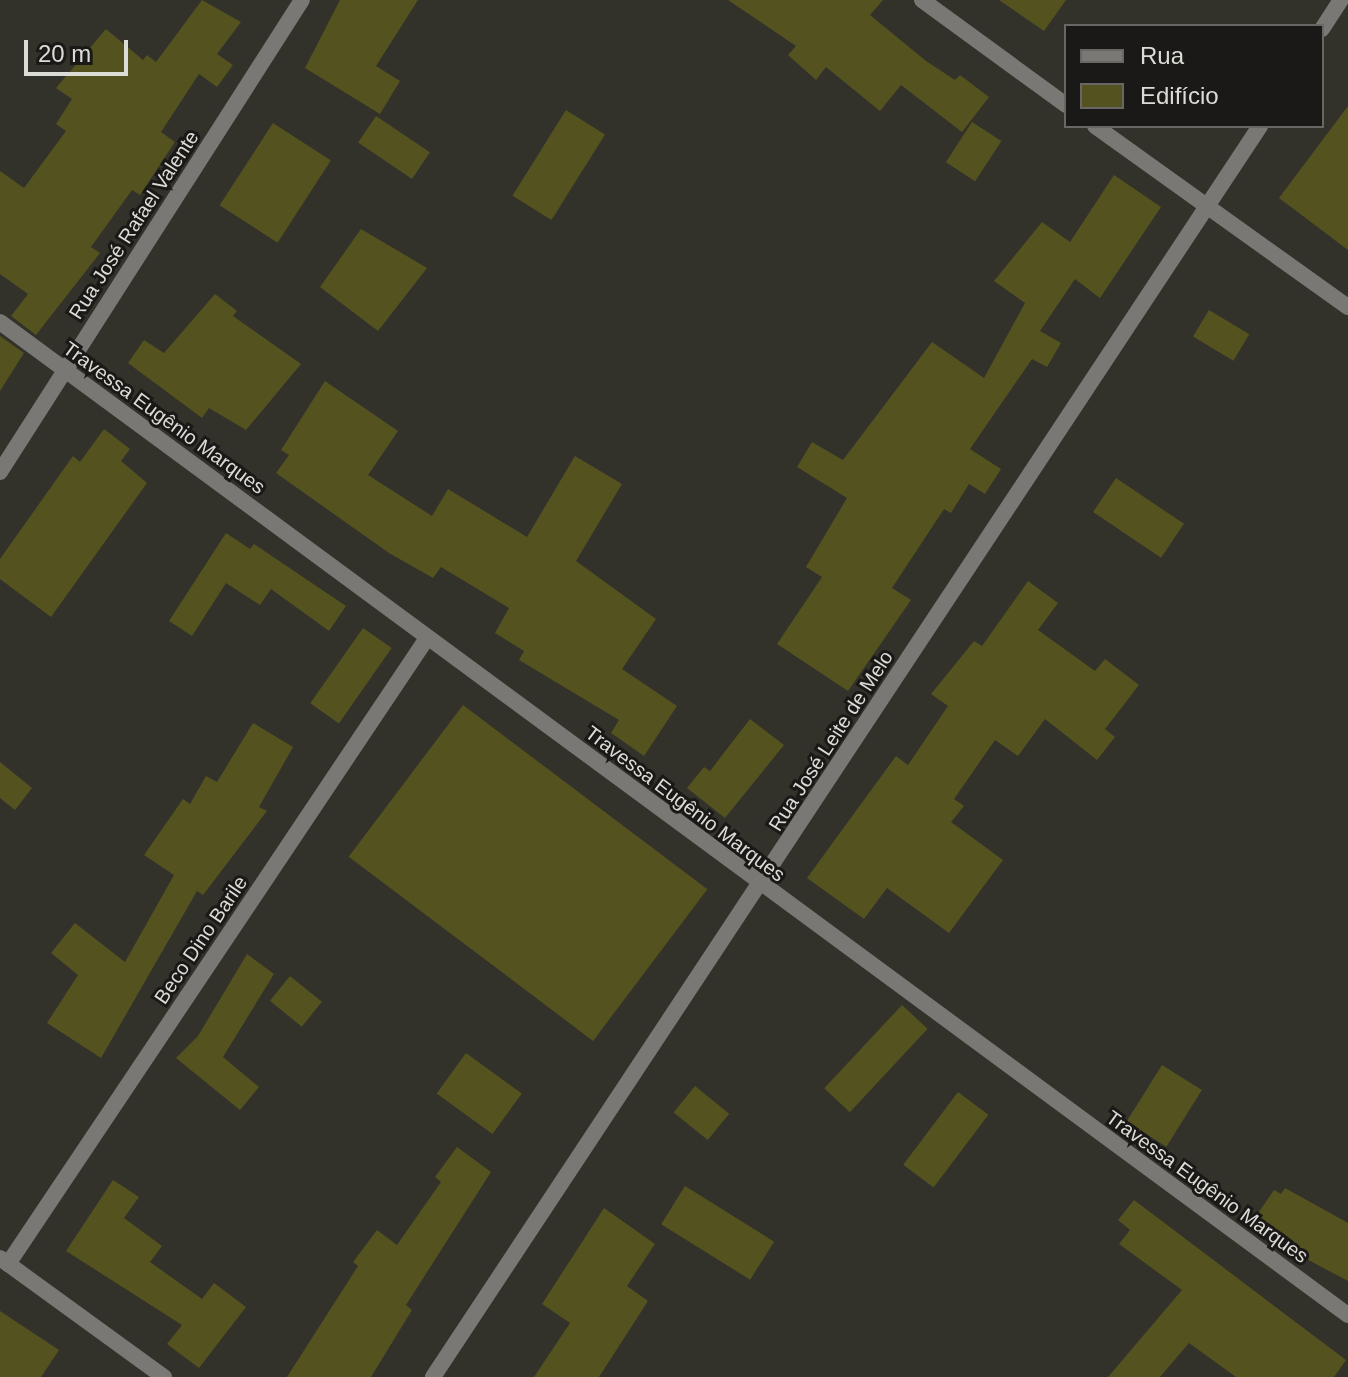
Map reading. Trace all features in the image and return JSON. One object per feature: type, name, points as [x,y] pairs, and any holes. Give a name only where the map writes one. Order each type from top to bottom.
[{"type":"street","name":"Rua José Rafael Valente","points":[[0,472],[302,0]]},
{"type":"street","points":[[922,0],[1064,104]]},
{"type":"street","points":[[1324,26],[1341,0]]},
{"type":"street","points":[[1098,128],[1348,307]]},
{"type":"street","name":"Rua José Leite de Melo","points":[[433,1377],[1259,128]]},
{"type":"street","name":"Travessa Eugênio Marques","points":[[0,322],[760,885],[1348,1315]]},
{"type":"street","name":"Beco Dino Barile","points":[[4,1261],[427,638]]},
{"type":"street","points":[[4,1261],[164,1377]]},
{"type":"building","points":[[202,0],[241,22],[217,54],[233,65],[217,87],[199,74],[161,132],[175,142],[140,195],[132,190],[91,247],[100,253],[36,335],[11,316],[28,294],[0,274],[0,171],[24,188],[66,131],[56,124],[72,99],[56,88],[106,29],[143,60],[147,55],[156,62]]},
{"type":"building","points":[[340,0],[418,0],[376,66],[400,81],[380,114],[305,68]]},
{"type":"building","points":[[728,0],[883,0],[870,15],[926,61],[955,80],[960,75],[989,97],[962,132],[901,85],[880,111],[826,67],[816,80],[788,55],[796,46]]},
{"type":"building","points":[[999,0],[1066,0],[1044,31]]},
{"type":"building","points":[[1348,106],[1348,250],[1279,198]]},
{"type":"building","points":[[566,110],[605,134],[551,220],[512,196]]},
{"type":"building","points":[[376,116],[430,152],[412,179],[358,143]]},
{"type":"building","points":[[972,122],[1001,141],[975,181],[946,162]]},
{"type":"building","points":[[273,123],[331,161],[277,243],[220,205]]},
{"type":"building","points":[[1114,175],[1161,207],[1100,298],[1075,279],[1040,331],[1061,343],[1047,367],[1032,359],[970,449],[1001,469],[985,494],[969,484],[951,513],[944,509],[892,588],[911,600],[848,691],[777,644],[822,577],[806,567],[847,498],[797,467],[812,442],[843,460],[932,342],[984,378],[1025,303],[994,281],[1042,222],[1070,242]]},
{"type":"building","points":[[361,229],[427,268],[378,331],[320,287]]},
{"type":"building","points":[[215,294],[237,311],[233,316],[301,364],[246,430],[209,408],[202,418],[128,363],[144,340],[164,353]]},
{"type":"building","points":[[1209,310],[1249,334],[1233,361],[1193,337]]},
{"type":"building","points":[[0,336],[24,353],[0,391]]},
{"type":"building","points":[[325,381],[398,431],[368,475],[432,516],[448,489],[527,537],[575,456],[622,484],[576,561],[656,619],[622,669],[677,706],[644,756],[611,733],[619,720],[519,660],[524,651],[495,633],[509,608],[441,567],[433,578],[389,553],[276,473],[289,455],[281,450]]},
{"type":"building","points":[[104,429],[130,449],[121,461],[147,483],[51,617],[0,579],[0,559],[73,456],[80,462]]},
{"type":"building","points":[[1116,478],[1184,524],[1161,558],[1093,512]]},
{"type":"building","points":[[226,533],[250,549],[254,544],[346,606],[329,631],[271,589],[260,605],[226,583],[192,636],[169,621]]},
{"type":"building","points":[[1028,581],[1058,603],[1038,630],[1095,671],[1105,659],[1139,685],[1105,729],[1115,737],[1097,760],[1045,719],[1018,756],[995,740],[954,799],[964,806],[951,822],[1003,860],[949,933],[887,888],[864,919],[807,878],[896,756],[908,765],[948,706],[931,694],[974,641],[982,646]]},
{"type":"building","points":[[363,628],[392,648],[339,723],[310,703]]},
{"type":"building","points":[[463,705],[707,889],[593,1041],[349,857]]},
{"type":"building","points":[[750,719],[784,745],[725,818],[687,788],[704,767],[710,771]]},
{"type":"building","points":[[253,723],[293,747],[259,807],[267,811],[203,895],[197,891],[101,1058],[47,1023],[78,975],[51,953],[75,923],[125,962],[174,875],[144,855],[183,799],[190,804],[206,776],[217,782]]},
{"type":"building","points":[[0,762],[32,788],[15,810],[0,798]]},
{"type":"building","points":[[247,954],[274,974],[223,1057],[259,1087],[240,1110],[176,1058],[198,1036]]},
{"type":"building","points":[[290,976],[322,1002],[302,1027],[270,1001]]},
{"type":"building","points":[[902,1005],[928,1029],[850,1112],[824,1088]]},
{"type":"building","points":[[466,1053],[522,1094],[492,1134],[437,1093]]},
{"type":"building","points":[[1162,1065],[1202,1090],[1166,1147],[1126,1122]]},
{"type":"building","points":[[695,1086],[729,1114],[708,1140],[674,1112]]},
{"type":"building","points":[[958,1092],[988,1115],[934,1188],[903,1165]]},
{"type":"building","points":[[457,1147],[491,1172],[406,1305],[412,1310],[371,1377],[287,1377],[358,1266],[353,1262],[377,1230],[397,1245],[441,1182],[435,1177]]},
{"type":"building","points":[[113,1180],[139,1197],[124,1218],[162,1246],[150,1262],[202,1299],[214,1283],[246,1307],[199,1368],[167,1344],[182,1325],[66,1251]]},
{"type":"building","points":[[685,1186],[774,1242],[750,1280],[661,1224]]},
{"type":"building","points":[[1285,1188],[1348,1223],[1348,1281],[1299,1255],[1254,1219],[1274,1190],[1281,1194]]},
{"type":"building","points":[[1134,1200],[1346,1360],[1334,1377],[1236,1377],[1189,1343],[1160,1377],[1108,1377],[1182,1290],[1119,1244],[1130,1230],[1118,1220]]},
{"type":"building","points":[[604,1208],[655,1244],[627,1286],[648,1301],[599,1377],[534,1377],[570,1323],[542,1304]]},
{"type":"building","points":[[0,1311],[59,1350],[41,1377],[0,1377]]}]
